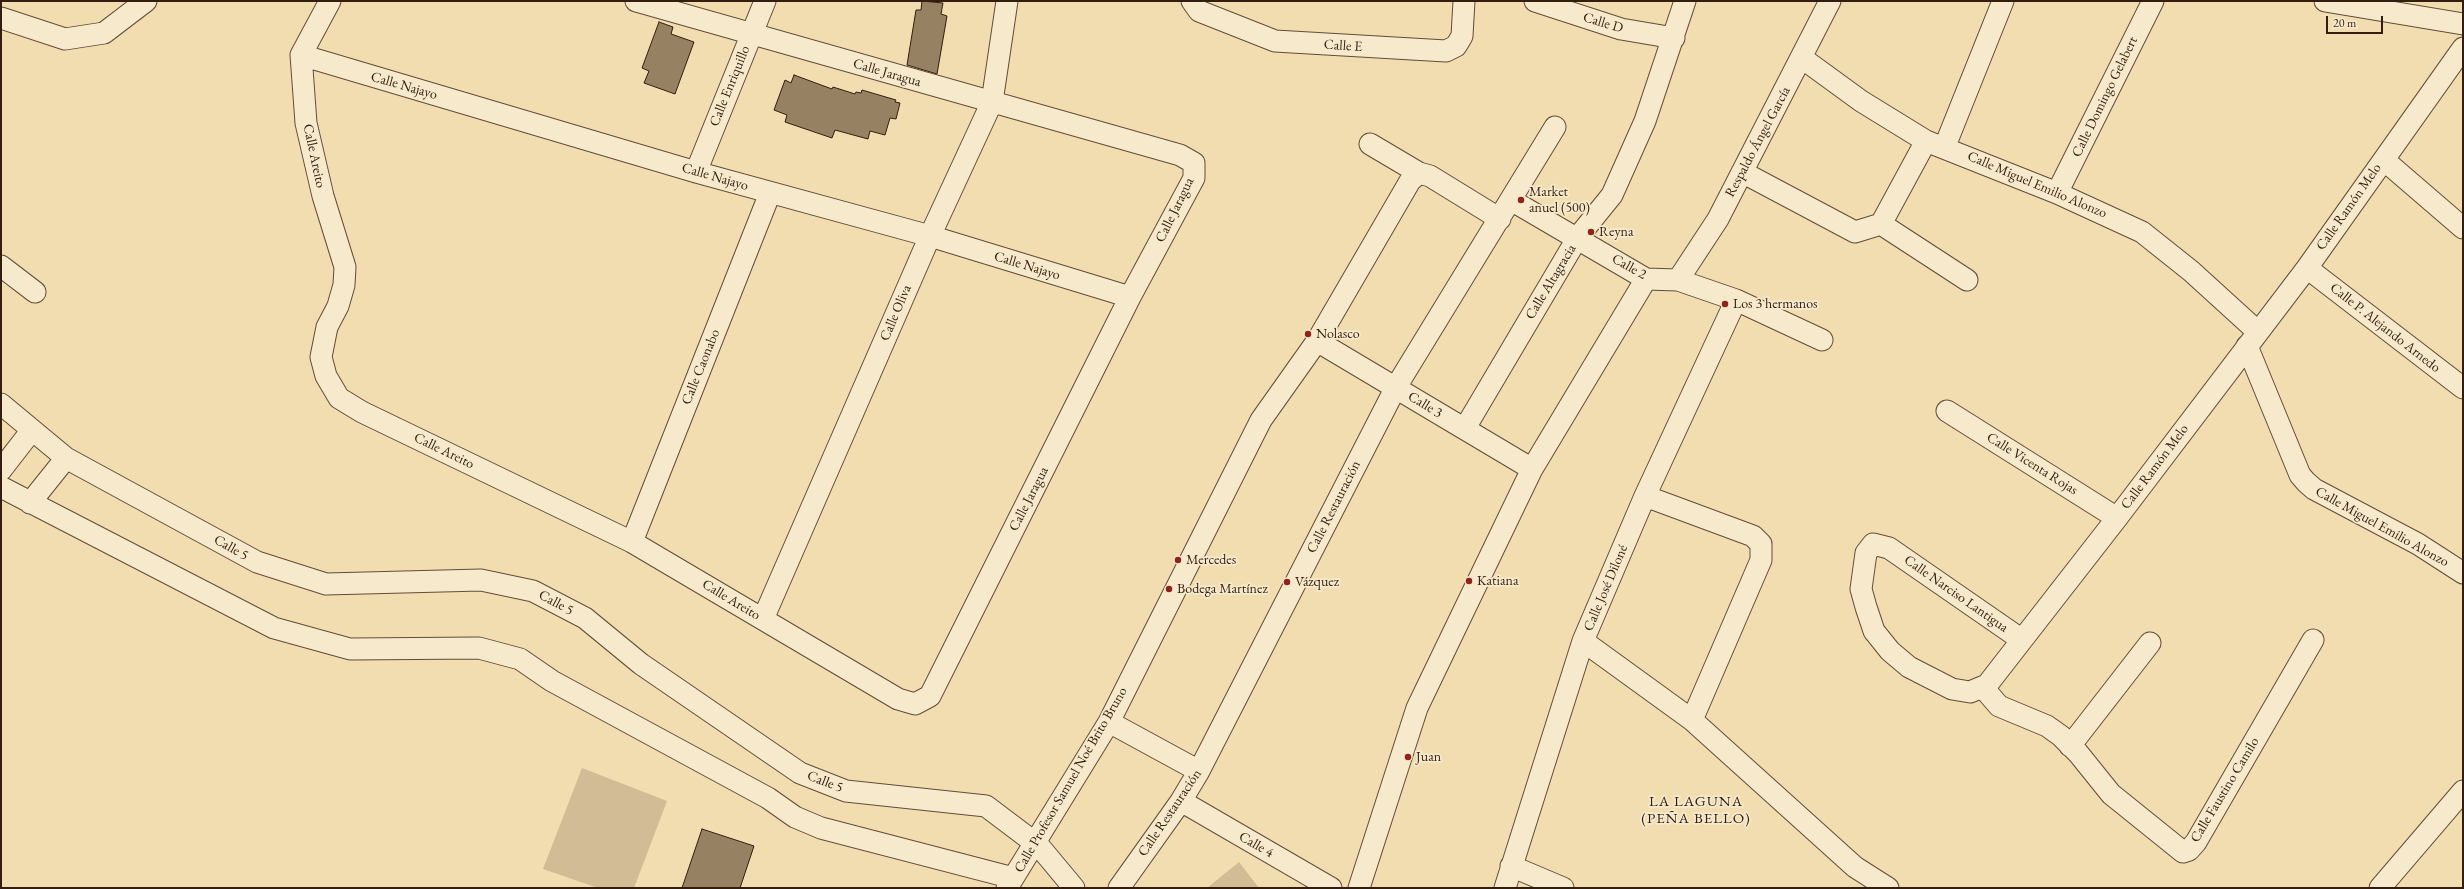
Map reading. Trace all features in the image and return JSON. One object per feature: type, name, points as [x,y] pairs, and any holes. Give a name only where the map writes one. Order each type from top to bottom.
[{"type":"street","points":[[1,18],[66,39],[104,33],[146,1]]},
{"type":"street","points":[[300,55],[330,1]]},
{"type":"street","name":"Calle Jaragua","points":[[636,1],[1180,155],[1194,163],[1194,178],[1130,297],[930,696],[915,704]]},
{"type":"street","name":"Calle Enriquillo","points":[[696,172],[750,34],[765,1]]},
{"type":"street","name":"Calle Oliva","points":[[763,619],[930,236],[992,102],[1007,1]]},
{"type":"street","name":"Calle E","points":[[1192,1],[1199,11],[1275,40],[1446,51],[1456,46],[1462,36],[1464,1]]},
{"type":"street","name":"Calle D","points":[[1534,1],[1621,29],[1674,38]]},
{"type":"street","name":"Calle Altagracia","points":[[1465,428],[1578,238],[1612,195],[1645,121],[1674,38],[1685,1]]},
{"type":"street","name":"Respaldo Ángel García","points":[[1678,280],[1718,219],[1830,1]]},
{"type":"street","points":[[1742,172],[1855,232],[1882,224],[1935,143],[2003,1]]},
{"type":"street","name":"Calle Domingo Gelabert","points":[[2057,193],[2154,1]]},
{"type":"street","points":[[2324,1],[2463,24]]},
{"type":"street","name":"Calle Ramón Melo","points":[[1987,685],[2307,268],[2463,48]]},
{"type":"street","name":"Calle Najayo","points":[[300,55],[696,172],[930,236],[1130,297]]},
{"type":"street","name":"Calle Areito","points":[[300,55],[306,123],[323,196],[345,267],[344,285],[338,306],[327,327],[321,357],[326,376],[339,398],[362,412],[632,542],[898,699],[915,704]]},
{"type":"street","name":"Calle Miguel Emilio Alonzo","points":[[1802,58],[1861,101],[1935,143],[2057,193],[2142,232],[2191,271],[2253,339],[2300,475],[2306,482],[2314,489],[2418,544],[2463,573]]},
{"type":"street","name":"Calle Restauración","points":[[1119,888],[1181,801],[1199,771],[1396,387],[1512,200],[1555,127]]},
{"type":"street","points":[[1370,144],[1419,173],[1430,176],[1500,219]]},
{"type":"street","points":[[2384,160],[2463,228]]},
{"type":"street","name":"Calle Profesor Samuel Noé Brito Bruno","points":[[1010,883],[1109,722],[1261,420],[1317,341],[1410,181],[1419,173]]},
{"type":"street","name":"Calle Caonabo","points":[[632,542],[770,193]]},
{"type":"street","name":"Calle 2","points":[[1512,200],[1646,279],[1678,280],[1736,300],[1822,340]]},
{"type":"street","points":[[1882,224],[1967,280]]},
{"type":"street","points":[[1,266],[35,292]]},
{"type":"street","name":"Calle P. Alejando Arnedo","points":[[2307,268],[2463,388]]},
{"type":"street","points":[[1359,888],[1417,708],[1532,469],[1646,279]]},
{"type":"street","name":"Calle José Diloné","points":[[1505,888],[1583,641],[1645,496],[1736,300]]},
{"type":"street","name":"Calle 3","points":[[1317,341],[1532,469]]},
{"type":"street","name":"Calle 5","points":[[1,404],[66,458],[257,562],[326,584],[481,580],[533,591],[586,618],[641,664],[800,773],[846,791],[986,806],[1034,843],[1074,888]]},
{"type":"street","name":"Calle Vicenta Rojas","points":[[1947,410],[2116,518]]},
{"type":"street","points":[[1,470],[32,430]]},
{"type":"street","points":[[30,503],[66,458]]},
{"type":"street","points":[[1,486],[30,503],[274,628],[350,649],[479,648],[520,659],[552,681],[768,798],[795,817],[821,828],[1010,883]]},
{"type":"street","points":[[1645,496],[1753,536],[1761,544],[1761,560],[1692,720]]},
{"type":"street","name":"Calle Narciso Lantigua","points":[[1987,685],[1970,692],[1952,689],[1909,666],[1890,652],[1874,631],[1862,589],[1866,552],[1873,544],[1889,548],[2022,640]]},
{"type":"street","name":"Calle Faustino Camilo","points":[[1987,685],[1986,691],[1999,706],[2047,726],[2070,746],[2111,794],[2127,809],[2176,849],[2183,852],[2189,850],[2196,842],[2313,640]]},
{"type":"street","points":[[1583,641],[1692,720],[1855,867],[1888,888]]},
{"type":"street","points":[[2070,746],[2150,643]]},
{"type":"street","points":[[1109,722],[1199,771]]},
{"type":"street","points":[[2380,888],[2463,791]]},
{"type":"street","name":"Calle 4","points":[[1181,801],[1331,888]]},
{"type":"street","points":[[1511,866],[1562,888]]},
{"type":"shaded area","points":[[582,768],[667,801],[634,888],[598,888],[543,869]]},
{"type":"shaded area","points":[[1239,862],[1259,888],[1207,888]]},
{"type":"building","points":[[922,1],[943,3],[941,14],[947,16],[937,74],[907,65],[916,10],[921,10]]},
{"type":"building","points":[[659,22],[673,27],[671,34],[694,42],[675,94],[644,83],[649,71],[642,68]]},
{"type":"building","points":[[794,75],[832,89],[833,87],[855,94],[856,92],[861,93],[862,90],[896,100],[895,102],[900,103],[896,119],[890,118],[885,135],[870,131],[868,139],[835,130],[832,138],[785,122],[787,115],[774,110],[785,80],[791,83]]},
{"type":"building","points":[[702,829],[754,846],[740,888],[682,888]]},
{"type":"place","name":"Market anuel (500)","points":[[1521,200]]},
{"type":"place","name":"Reyna","points":[[1591,232]]},
{"type":"place","name":"Los 3 hermanos","points":[[1725,304]]},
{"type":"place","name":"Nolasco","points":[[1308,334]]},
{"type":"place","name":"Mercedes","points":[[1178,560]]},
{"type":"place","name":"Katiana","points":[[1469,581]]},
{"type":"place","name":"Vázquez","points":[[1287,582]]},
{"type":"place","name":"Bodega Martínez","points":[[1169,589]]},
{"type":"place","name":"Juan","points":[[1408,757]]},
{"type":"district","name":"LA LAGUNA (PEÑA BELLO)","points":[[1696,810]]}]
